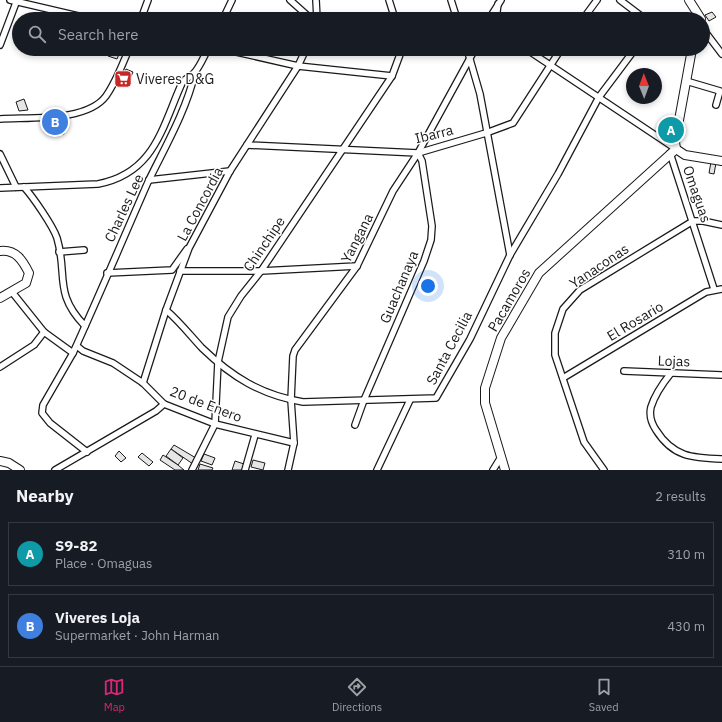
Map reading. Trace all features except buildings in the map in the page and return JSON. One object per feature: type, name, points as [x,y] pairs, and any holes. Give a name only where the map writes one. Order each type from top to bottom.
[{"type":"street","points":[[10,0],[62,12]]},
{"type":"street","points":[[144,12],[148,0]]},
{"type":"street","points":[[226,12],[232,0]]},
{"type":"street","points":[[290,0],[303,12]]},
{"type":"street","points":[[316,0],[316,12]]},
{"type":"street","points":[[389,0],[393,12]]},
{"type":"street","points":[[451,0],[455,12]]},
{"type":"street","points":[[588,12],[597,0]]},
{"type":"street","points":[[620,0],[635,12]]},
{"type":"street","points":[[689,0],[697,12]]},
{"type":"street","points":[[13,12],[17,1]]},
{"type":"street","points":[[494,12],[500,2]]},
{"type":"street","points":[[498,12],[500,2]]},
{"type":"street","points":[[0,45],[12,14]]},
{"type":"street","points":[[710,38],[722,54]]},
{"type":"street","points":[[0,119],[72,114],[91,109],[105,98],[114,83],[126,56]]},
{"type":"street","points":[[0,188],[98,184],[132,170],[144,159],[159,140],[183,80],[195,73],[204,56]]},
{"type":"street","points":[[254,56],[298,66],[392,76]]},
{"type":"street","name":"La Concordia","points":[[143,383],[166,310],[189,248],[230,172],[298,66],[303,56]]},
{"type":"street","name":"Chinchipe","points":[[192,470],[215,424],[218,362],[228,317],[241,296],[261,271],[392,76],[399,56]]},
{"type":"street","points":[[537,56],[600,97],[673,151],[685,155],[722,161]]},
{"type":"street","name":"Ibarra","points":[[247,144],[418,153],[486,133],[513,123],[556,56]]},
{"type":"street","name":"Santa Cecilia","points":[[166,310],[218,362],[253,387],[291,400],[303,402],[410,400],[436,398],[470,339],[510,255],[558,174],[600,97],[630,56]]},
{"type":"street","name":"Omaguas","points":[[688,56],[686,81],[673,151],[714,289]]},
{"type":"street","points":[[470,57],[480,94],[486,133],[510,255]]},
{"type":"street","name":"Yangana","points":[[288,470],[294,443],[291,400],[293,356],[295,350],[357,266],[393,192],[418,153],[470,57]]},
{"type":"street","name":"Charles Lee","points":[[87,452],[50,423],[42,413],[43,405],[74,353],[107,273],[176,123],[195,73]]},
{"type":"street","points":[[686,81],[720,91],[716,105]]},
{"type":"street","name":"Pacamoros","points":[[505,470],[486,410],[485,388],[501,338],[526,292],[543,268],[673,151]]},
{"type":"street","name":"Guachanaya","points":[[355,425],[364,400],[424,261],[431,240],[432,226],[422,161],[418,153]]},
{"type":"street","points":[[0,154],[16,187]]},
{"type":"street","points":[[149,180],[230,172]]},
{"type":"street","points":[[24,187],[57,238],[62,286],[69,306],[86,326]]},
{"type":"street","points":[[693,221],[703,221],[722,225]]},
{"type":"street","name":"Yanaconas","points":[[604,470],[584,442],[555,355],[555,333],[563,309],[580,290],[693,221]]},
{"type":"street","points":[[107,273],[172,270],[181,255],[189,248]]},
{"type":"street","points":[[0,251],[9,250],[15,254],[23,261],[29,273],[26,283],[0,298]]},
{"type":"street","points":[[59,252],[84,250]]},
{"type":"street","points":[[180,271],[261,271],[357,266]]},
{"type":"street","name":"El Rosario","points":[[563,378],[706,292],[714,289],[722,289]]},
{"type":"street","points":[[12,292],[44,332],[74,353]]},
{"type":"street","points":[[0,367],[34,345],[44,332]]},
{"type":"street","name":"20 de Enero","points":[[77,346],[83,351],[113,363],[143,383],[164,404],[215,424],[255,435],[294,443]]},
{"type":"street","name":"Lojas","points":[[624,371],[722,375]]},
{"type":"street","points":[[671,373],[659,389],[651,408],[651,417],[654,426],[664,442],[681,455],[701,459],[722,460]]},
{"type":"street","points":[[377,470],[410,400]]},
{"type":"street","points":[[55,470],[156,412],[164,404]]},
{"type":"street","points":[[245,470],[255,435]]},
{"type":"street","points":[[493,470],[500,457]]},
{"type":"street","points":[[0,461],[9,463],[20,470]]},
{"type":"place","name":"Viveres D&G","points":[[123,79]]},
{"type":"place","name":"Viveres Loja","points":[[55,122]]},
{"type":"place","name":"S9-82","points":[[671,130]]}]
